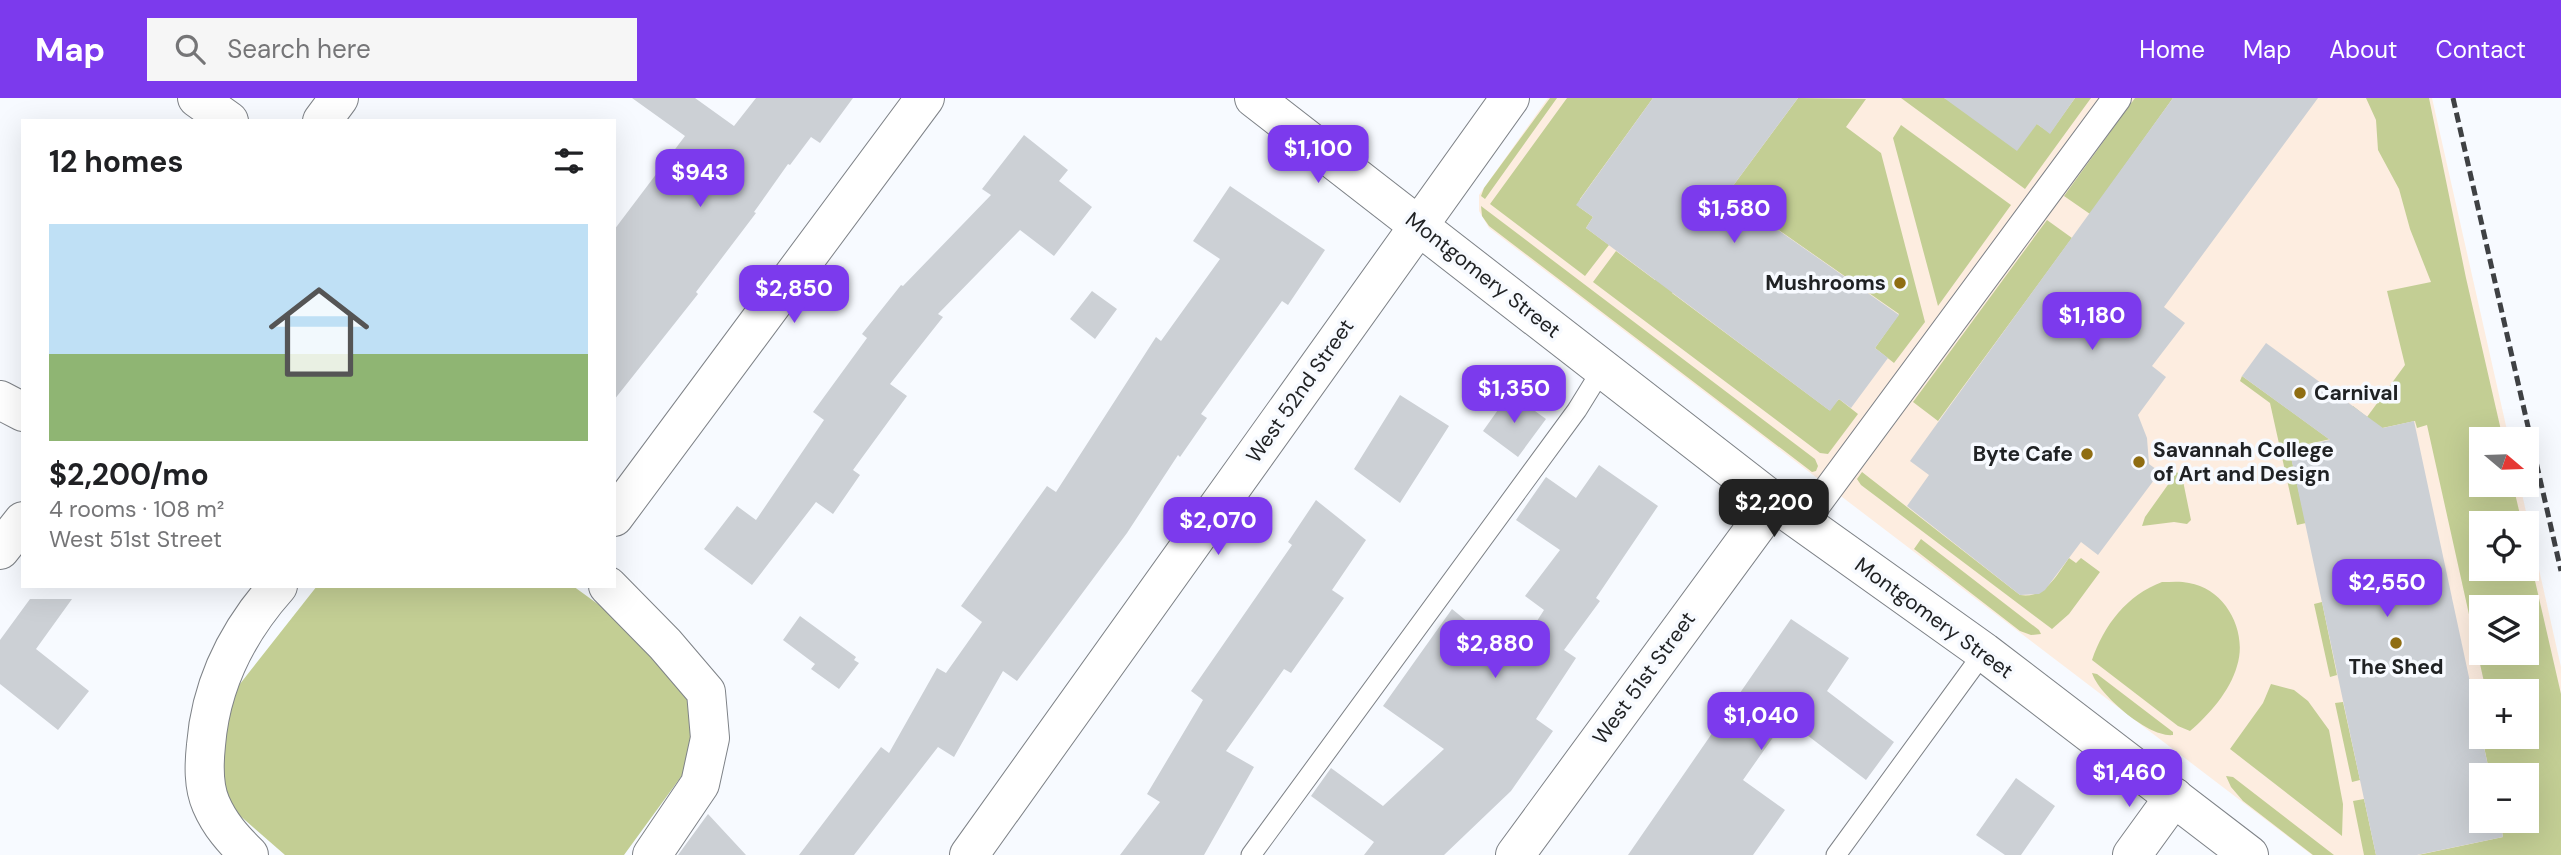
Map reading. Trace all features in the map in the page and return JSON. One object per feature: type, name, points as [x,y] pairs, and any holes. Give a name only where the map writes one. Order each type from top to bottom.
[{"type":"main road","points":[[197,98],[226,119]]},
{"type":"main road","points":[[323,119],[339,98]]},
{"type":"main road","points":[[616,514],[925,98]]},
{"type":"main road","name":"West 52nd Street","points":[[969,855],[1510,98]]},
{"type":"main road","name":"Montgomery Street","points":[[1269,102],[1419,225],[1788,513],[1984,652],[2249,855]]},
{"type":"main road","points":[[0,400],[21,411]]},
{"type":"main road","name":"West 51st Street","points":[[1515,855],[1788,513]]},
{"type":"main road","points":[[0,550],[21,524]]},
{"type":"main road","points":[[610,588],[665,644],[706,692],[710,738],[700,785],[652,855]]},
{"type":"main road","points":[[249,855],[223,828],[209,801],[204,767],[208,720],[220,675],[241,633],[269,589]]},
{"type":"main road","points":[[2132,855],[2174,797]]},
{"type":"street","points":[[1788,513],[2117,98]]},
{"type":"lane","points":[[1251,855],[1569,421],[1603,368]]},
{"type":"lane","points":[[1836,855],[1984,652]]},
{"type":"shaded area","name":"Savannah College of Art and Design","points":[[1548,98],[2432,98],[2506,427],[2469,427],[2469,497],[2523,497],[2526,511],[2469,511],[2469,581],[2539,581],[2539,569],[2561,667],[2561,855],[2312,855],[1489,228],[1479,211],[1479,195]]},
{"type":"green space","points":[[1550,98],[1557,98],[1485,199],[1481,196],[1484,188]]},
{"type":"green space","points":[[1567,98],[1653,98],[1580,199],[1579,207],[1593,217],[1586,228],[1609,245],[1585,276],[1490,204]]},
{"type":"green space","points":[[1798,98],[1866,99],[1846,127],[1881,153],[1925,322],[1894,363],[1875,348],[1899,314],[1727,194]]},
{"type":"green space","points":[[1901,98],[1944,98],[2037,124],[2050,133],[2075,98],[2091,98],[2025,189]]},
{"type":"green space","points":[[2135,98],[2173,98],[2090,214],[2064,196]]},
{"type":"green space","points":[[2366,98],[2429,98],[2500,427],[2469,427],[2469,497],[2516,497],[2519,511],[2469,511],[2469,581],[2535,581],[2538,595],[2469,595],[2469,614],[2427,425],[2417,428],[2415,421],[2289,448],[2306,523],[2297,525],[2270,403],[2240,381],[2242,376],[2329,439],[2353,406],[2367,417],[2405,365],[2387,291],[2431,282],[2410,229],[2399,189],[2378,150],[2376,120]]},
{"type":"green space","points":[[1901,125],[2011,205],[1938,306],[1893,138]]},
{"type":"green space","points":[[1481,206],[1815,459],[1818,466],[1816,471],[1812,472],[1489,226],[1482,216]]},
{"type":"green space","points":[[2047,220],[2072,238],[1938,421],[1913,402]]},
{"type":"green space","points":[[1616,251],[1655,280],[1667,265],[1683,277],[1672,293],[1829,410],[1839,399],[1858,414],[1828,454],[1820,453],[1593,282]]},
{"type":"green space","points":[[1862,472],[2020,595],[2043,590],[2069,558],[2076,563],[2081,558],[2100,572],[2069,614],[2052,629],[1861,485],[1857,479]]},
{"type":"green space","points":[[2177,472],[2183,481],[2191,520],[2187,524],[2174,522],[2142,526],[2145,517]]},
{"type":"green space","points":[[1921,539],[2041,634],[2031,635],[2020,631],[1914,549]]},
{"type":"green space","points":[[2162,582],[2189,583],[2214,594],[2231,614],[2239,640],[2240,653],[2234,675],[2211,710],[2190,731],[2178,726],[2092,660],[2103,635],[2118,613],[2138,595]]},
{"type":"green space","points":[[315,588],[576,588],[667,661],[689,698],[694,735],[683,774],[624,855],[285,855],[221,799],[215,749],[236,689]]},
{"type":"green space","points":[[2539,598],[2561,694],[2561,855],[2418,855],[2503,837],[2502,833],[2539,833],[2539,763],[2487,763],[2485,749],[2539,749],[2539,679],[2483,679],[2480,665],[2539,665]]},
{"type":"green space","points":[[2322,602],[2337,675],[2330,677],[2314,604]]},
{"type":"green space","points":[[2092,673],[2097,674],[2173,732],[2173,735],[2151,730],[2139,723],[2114,703]]},
{"type":"green space","points":[[2271,684],[2294,690],[2308,701],[2329,730],[2343,804],[2342,836],[2230,749],[2263,703]]},
{"type":"green space","points":[[2343,702],[2360,780],[2352,782],[2335,703]]},
{"type":"green space","points":[[2226,776],[2233,777],[2334,855],[2313,855],[2243,801]]},
{"type":"green space","points":[[2364,799],[2376,855],[2364,855],[2353,801]]},
{"type":"building","points":[[632,98],[695,98],[734,126],[756,98],[853,98],[820,143],[811,137],[790,165],[788,164],[754,212],[756,213],[696,292],[698,294],[616,397],[616,227],[685,136]]},
{"type":"building","points":[[1653,98],[1798,98],[1727,194],[1899,315],[1875,348],[1888,358],[1851,408],[1839,399],[1830,411],[1586,228],[1593,217],[1576,205]]},
{"type":"building","points":[[1944,98],[2075,98],[2050,134],[2037,124],[2017,151]]},
{"type":"building","points":[[2173,98],[2318,98],[2164,307],[2185,323],[2152,366],[2166,377],[2138,415],[2147,438],[2149,464],[2160,472],[2098,555],[2081,542],[2045,590],[2039,594],[2020,595],[1907,506],[1929,475],[1910,461]]},
{"type":"building","points":[[1024,135],[1068,170],[1059,181],[1092,207],[1054,256],[1020,230],[938,314],[943,317],[890,384],[907,396],[853,470],[860,475],[833,514],[816,502],[752,585],[704,549],[737,506],[756,520],[824,420],[813,412],[867,338],[862,334],[901,285],[903,286],[991,195],[982,189]]},
{"type":"building","points":[[1230,186],[1325,250],[1288,305],[1282,301],[1201,414],[1207,418],[1180,457],[1178,455],[1127,533],[1017,681],[1003,671],[954,757],[938,747],[854,855],[799,855],[881,747],[889,753],[937,668],[946,673],[982,622],[961,606],[1047,486],[1056,492],[1156,337],[1161,341],[1220,259],[1193,241]]},
{"type":"building","points":[[1092,291],[1117,309],[1095,339],[1070,319]]},
{"type":"building","name":"The Shed","points":[[2266,343],[2383,428],[2414,421],[2469,679],[2469,749],[2484,749],[2487,763],[2469,763],[2469,833],[2502,833],[2503,837],[2417,855],[2376,855],[2289,448],[2330,440],[2242,376]]},
{"type":"building","points":[[1510,393],[1546,419],[1518,457],[1483,431]]},
{"type":"building","points":[[1400,395],[1449,426],[1400,503],[1354,469]]},
{"type":"building","points":[[1599,465],[1658,506],[1596,598],[1600,601],[1564,650],[1576,658],[1536,719],[1553,731],[1511,791],[1444,855],[1364,855],[1374,842],[1311,796],[1331,768],[1383,806],[1444,749],[1383,706],[1452,609],[1513,659],[1544,610],[1525,596],[1560,550],[1516,520],[1546,477],[1576,498]]},
{"type":"building","points":[[1316,500],[1366,540],[1332,590],[1344,598],[1291,673],[1284,669],[1226,751],[1254,767],[1204,855],[1120,855],[1160,802],[1147,794],[1203,700],[1191,691],[1292,545],[1288,542]]},
{"type":"building","points":[[30,599],[72,599],[36,649],[89,691],[58,730],[0,684],[0,640]]},
{"type":"building","points":[[800,616],[856,657],[854,660],[859,663],[839,689],[811,669],[815,664],[783,640]]},
{"type":"building","points":[[1791,619],[1849,658],[1827,691],[1894,742],[1866,780],[1786,719],[1743,780],[1785,810],[1753,855],[1628,855]]},
{"type":"building","points":[[2016,778],[2055,806],[2021,855],[2005,855],[1976,835]]},
{"type":"building","points":[[708,814],[746,855],[678,855]]},
{"type":"railway","points":[[2453,98],[2561,571]]},
{"type":"place","name":"Mushrooms","points":[[1900,283]]},
{"type":"place","name":"Carnival","points":[[2300,393]]},
{"type":"place","name":"Byte Cafe","points":[[2087,454]]},
{"type":"place","name":"Savannah College of Art and Design","points":[[2139,462]]},
{"type":"place","name":"The Shed","points":[[2396,643]]}]
